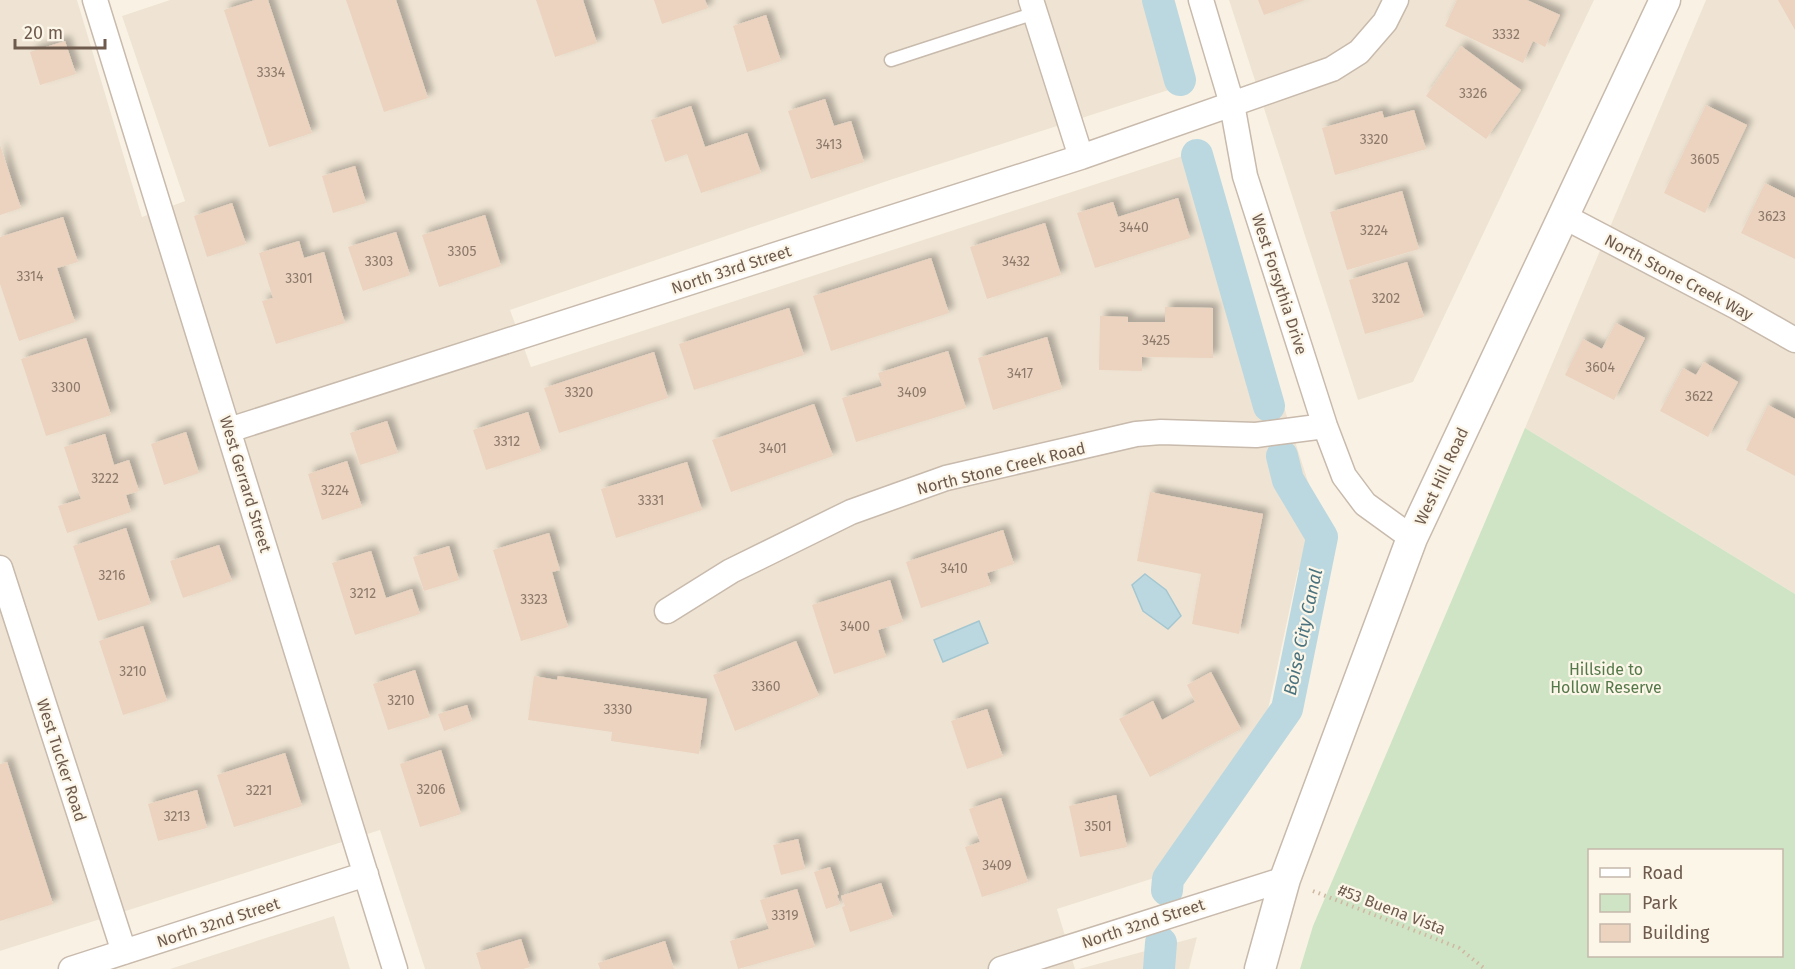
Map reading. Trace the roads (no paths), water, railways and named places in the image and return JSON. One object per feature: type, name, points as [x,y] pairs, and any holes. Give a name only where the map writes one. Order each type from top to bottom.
[{"type":"street","name":"West Gerrard Street","points":[[95,0],[395,969]]},
{"type":"street","name":"West Forsythia Drive","points":[[1201,0],[1232,104],[1245,176],[1325,426],[1344,476],[1365,504],[1412,538]]},
{"type":"street","name":"North 33rd Street","points":[[229,430],[1081,157],[1332,69],[1359,52],[1385,22],[1396,0]]},
{"type":"street","name":"West Hill Road","points":[[1260,969],[1284,879],[1412,538],[1665,0]]},
{"type":"street","points":[[1033,7],[1081,157]]},
{"type":"street","name":"North Stone Creek Way","points":[[1563,216],[1795,340]]},
{"type":"street","name":"North Stone Creek Road","points":[[667,611],[731,571],[851,512],[946,478],[1136,434],[1161,432],[1256,435],[1325,426]]},
{"type":"street","name":"West Tucker Road","points":[[0,568],[124,952]]},
{"type":"street","name":"North 32nd Street","points":[[71,969],[366,874]]},
{"type":"street","name":"North 32nd Street","points":[[1001,969],[1284,879]]},
{"type":"lane","points":[[891,60],[1033,7]]},
{"type":"water","points":[[1145,574],[1166,590],[1181,616],[1168,629],[1143,611],[1132,585]]},
{"type":"water","points":[[979,621],[988,643],[943,662],[934,640]]},
{"type":"waterway","name":"Boise City Canal","points":[[1158,0],[1180,80]]},
{"type":"waterway","name":"Boise City Canal","points":[[1197,155],[1269,406]]},
{"type":"waterway","name":"Boise City Canal","points":[[1167,890],[1168,879],[1287,709],[1322,537],[1288,480],[1282,456]]},
{"type":"waterway","name":"Boise City Canal","points":[[1159,969],[1161,943]]},
{"type":"park label","name":"Hillside to Hollow Reserve","points":[[1606,678]]}]
